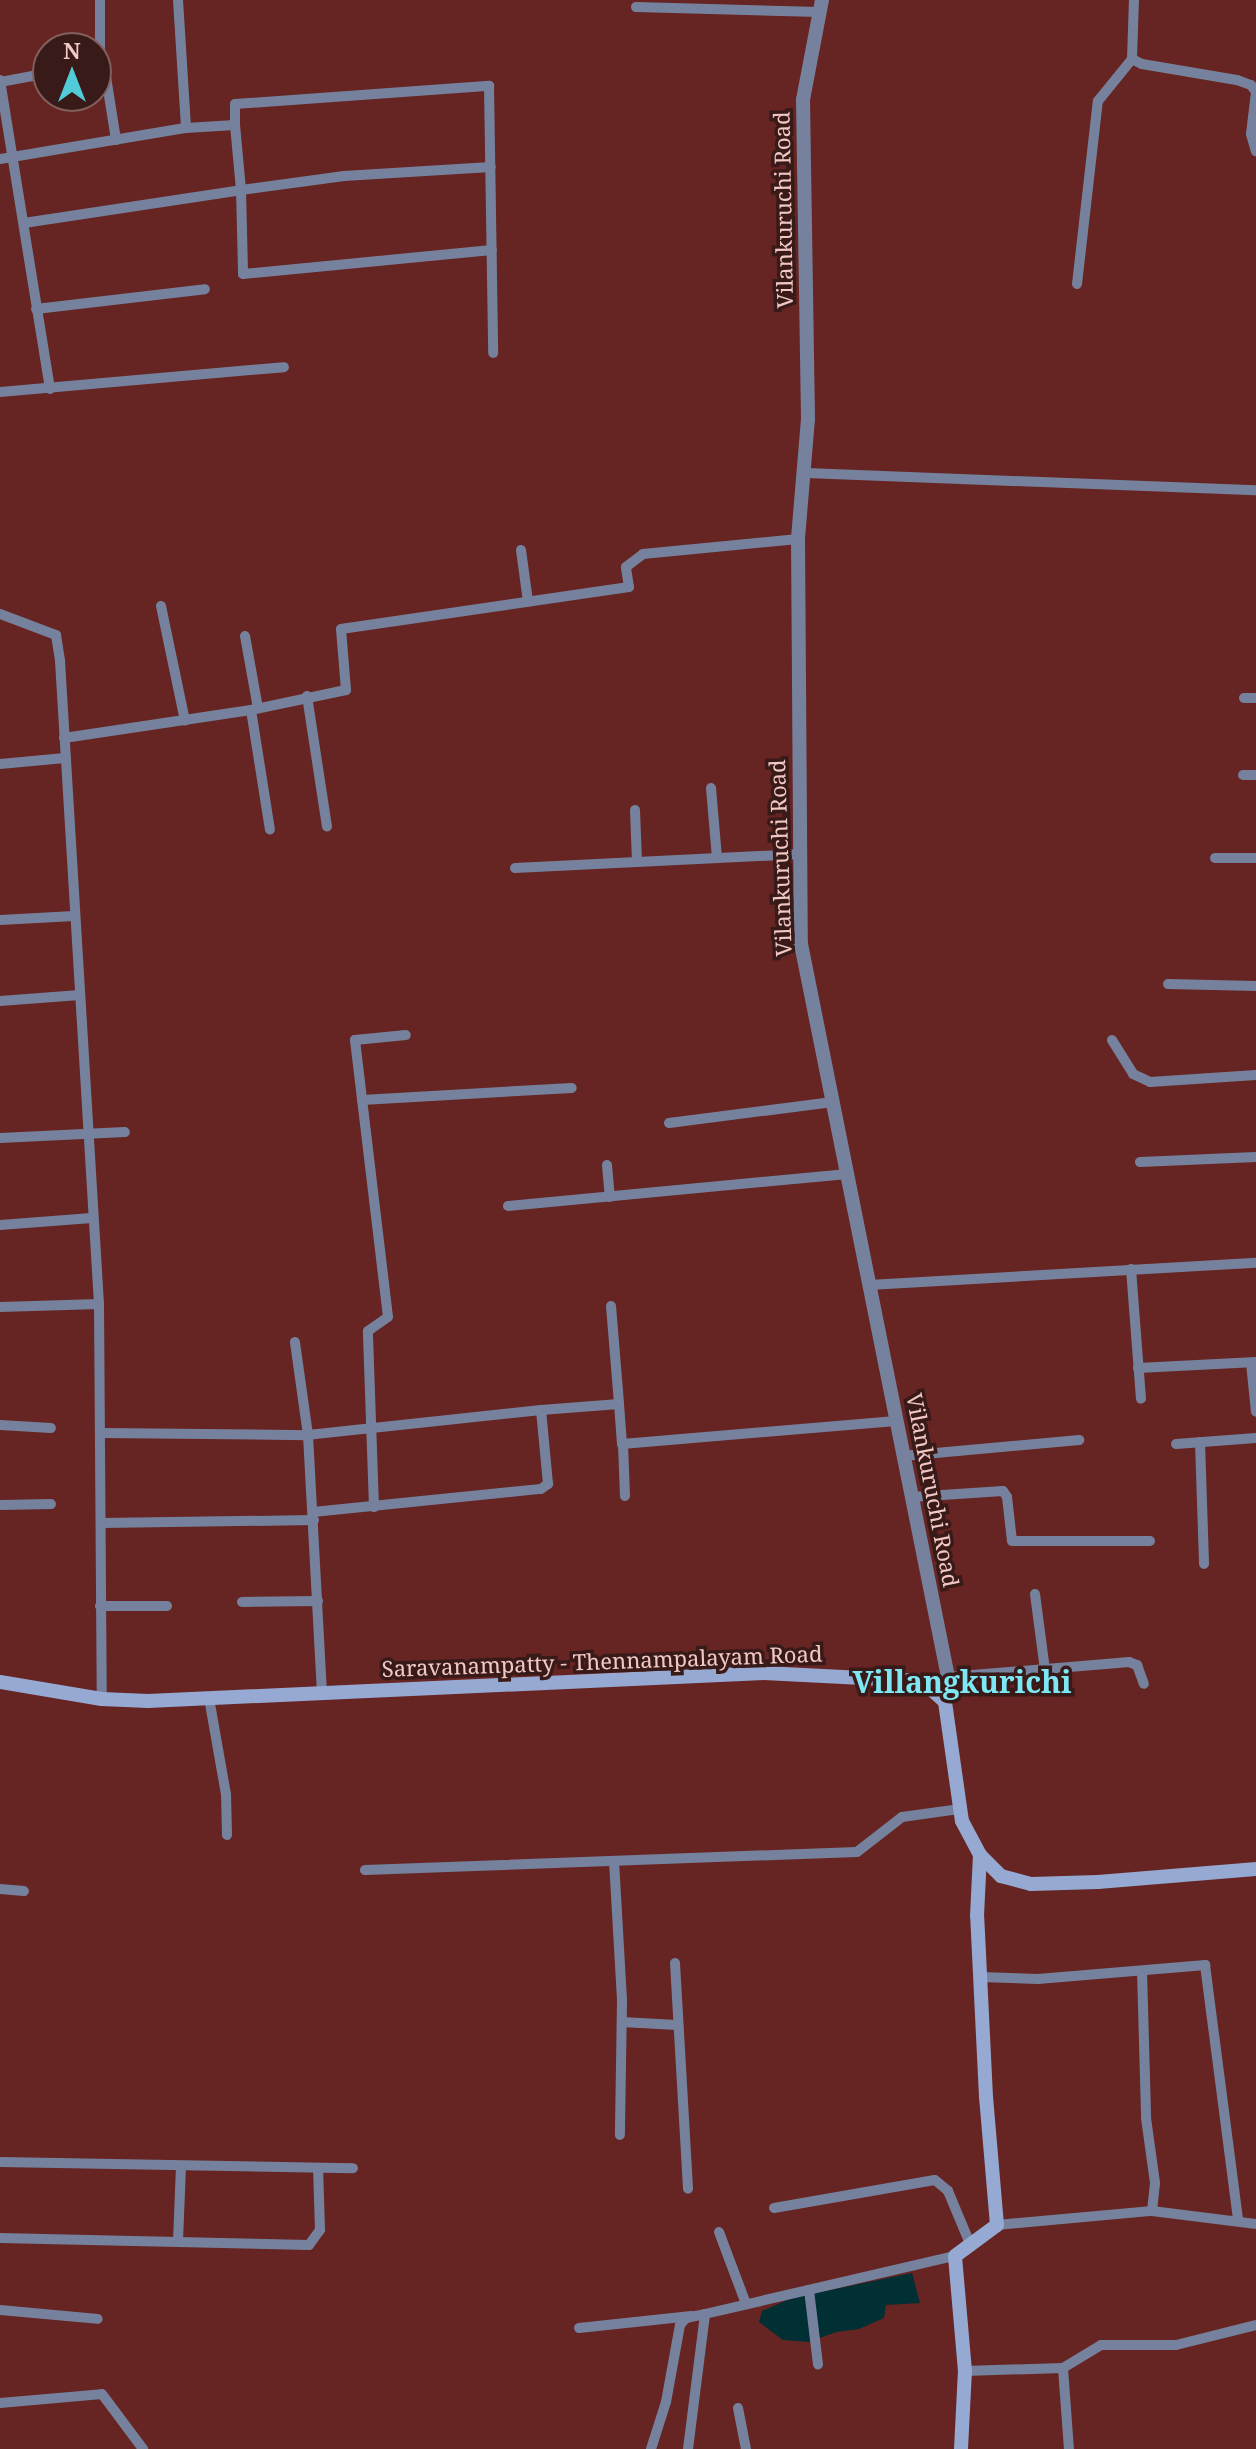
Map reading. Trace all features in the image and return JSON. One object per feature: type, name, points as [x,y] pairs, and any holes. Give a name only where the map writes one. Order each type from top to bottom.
[{"type":"main road","name":"Saravanampatty - Thennampalayam Road","points":[[0,1682],[102,1699],[209,1698],[764,1673],[922,1681],[945,1702]]},
{"type":"main road","points":[[945,1702],[962,1821],[980,1855],[1001,1876],[1031,1884],[1098,1882],[1256,1869]]},
{"type":"main road","points":[[961,2449],[965,2371],[955,2256],[997,2225],[977,1916],[980,1855]]},
{"type":"street","points":[[99,32],[100,0]]},
{"type":"street","points":[[178,0],[186,128]]},
{"type":"street","points":[[1077,284],[1098,101],[1132,59],[1134,0]]},
{"type":"street","points":[[636,7],[820,6]]},
{"type":"street","name":"Vilankuruchi Road","points":[[820,6],[803,100],[806,473],[798,539],[801,944],[948,1677],[945,1702]]},
{"type":"street","points":[[1132,59],[1142,64],[1251,85],[1256,92],[1251,134],[1256,151]]},
{"type":"street","points":[[32,76],[0,82],[50,389]]},
{"type":"street","points":[[492,250],[243,274],[235,104],[489,86],[491,167],[492,250],[493,353]]},
{"type":"street","points":[[112,112],[116,140]]},
{"type":"street","points":[[0,159],[186,128],[235,125]]},
{"type":"street","points":[[24,223],[344,176],[491,167]]},
{"type":"street","points":[[36,309],[205,289]]},
{"type":"street","points":[[0,392],[284,367]]},
{"type":"street","points":[[806,473],[1256,490]]},
{"type":"street","points":[[64,738],[185,721],[346,690],[341,629],[629,587],[626,567],[643,554],[798,539]]},
{"type":"street","points":[[521,550],[528,602]]},
{"type":"street","points":[[161,606],[185,721]]},
{"type":"street","points":[[0,614],[56,635],[99,1304],[102,1699]]},
{"type":"street","points":[[245,636],[270,830]]},
{"type":"street","points":[[307,696],[327,826]]},
{"type":"street","points":[[1244,698],[1256,698]]},
{"type":"street","points":[[0,764],[65,758]]},
{"type":"street","points":[[1243,775],[1256,775]]},
{"type":"street","points":[[711,788],[717,858]]},
{"type":"street","points":[[635,810],[637,862]]},
{"type":"street","points":[[515,868],[800,854]]},
{"type":"street","points":[[1215,858],[1256,858]]},
{"type":"street","points":[[0,920],[74,916]]},
{"type":"street","points":[[1168,984],[1256,986]]},
{"type":"street","points":[[0,1001],[80,995]]},
{"type":"street","points":[[374,1507],[368,1331],[388,1317],[355,1040],[406,1035]]},
{"type":"street","points":[[1112,1040],[1133,1074],[1150,1082],[1256,1075]]},
{"type":"street","points":[[362,1100],[572,1088]]},
{"type":"street","points":[[669,1123],[833,1102]]},
{"type":"street","points":[[0,1138],[125,1132]]},
{"type":"street","points":[[1140,1162],[1256,1157]]},
{"type":"street","points":[[607,1165],[610,1197]]},
{"type":"street","points":[[508,1206],[847,1174]]},
{"type":"street","points":[[0,1225],[92,1218]]},
{"type":"street","points":[[869,1285],[1256,1263]]},
{"type":"street","points":[[1131,1269],[1141,1399]]},
{"type":"street","points":[[0,1307],[99,1304]]},
{"type":"street","points":[[611,1306],[625,1496]]},
{"type":"street","points":[[295,1342],[308,1435],[322,1693]]},
{"type":"street","points":[[1138,1368],[1253,1362],[1256,1412]]},
{"type":"street","points":[[101,1433],[308,1435],[619,1404]]},
{"type":"street","points":[[102,1523],[314,1516],[541,1489],[548,1484],[541,1410]]},
{"type":"street","points":[[623,1444],[896,1421]]},
{"type":"street","points":[[0,1425],[51,1428]]},
{"type":"street","points":[[1176,1444],[1256,1438]]},
{"type":"street","points":[[903,1456],[1079,1440]]},
{"type":"street","points":[[1200,1442],[1204,1564]]},
{"type":"street","points":[[912,1497],[1003,1491],[1007,1497],[1012,1541],[1150,1541]]},
{"type":"street","points":[[0,1505],[51,1504]]},
{"type":"street","points":[[1035,1594],[1045,1670]]},
{"type":"street","points":[[242,1602],[318,1601]]},
{"type":"street","points":[[100,1606],[167,1606]]},
{"type":"street","points":[[948,1677],[1129,1662],[1137,1665],[1144,1684]]},
{"type":"street","points":[[209,1698],[226,1794],[227,1835]]},
{"type":"street","points":[[365,1870],[857,1852],[902,1817],[960,1809]]},
{"type":"street","points":[[614,1861],[622,2022],[620,2135]]},
{"type":"street","points":[[0,1889],[24,1891]]},
{"type":"street","points":[[675,1963],[688,2189]]},
{"type":"street","points":[[980,1977],[1038,1979],[1066,1974],[1205,1965],[1238,2219]]},
{"type":"street","points":[[1142,1971],[1146,2118],[1155,2183],[1152,2211]]},
{"type":"street","points":[[622,2022],[677,2025]]},
{"type":"street","points":[[0,2162],[353,2168]]},
{"type":"street","points":[[178,2241],[181,2167]]},
{"type":"street","points":[[0,2238],[309,2245],[320,2230],[318,2168]]},
{"type":"street","points":[[774,2208],[935,2180],[948,2191],[971,2246]]},
{"type":"street","points":[[997,2225],[1152,2211],[1238,2219],[1256,2224]]},
{"type":"street","points":[[719,2232],[746,2304]]},
{"type":"street","points":[[651,2449],[666,2402],[680,2325],[686,2318],[955,2256]]},
{"type":"street","points":[[809,2290],[818,2364]]},
{"type":"street","points":[[0,2310],[98,2319]]},
{"type":"street","points":[[579,2328],[705,2314]]},
{"type":"street","points":[[688,2449],[705,2314]]},
{"type":"street","points":[[965,2371],[1063,2368],[1101,2345],[1176,2345],[1256,2325]]},
{"type":"street","points":[[1063,2368],[1069,2449]]},
{"type":"street","points":[[0,2403],[102,2394],[143,2449]]},
{"type":"street","points":[[738,2408],[746,2449]]},
{"type":"water","points":[[912,2273],[920,2303],[886,2305],[884,2318],[859,2329],[836,2332],[809,2342],[783,2340],[759,2322],[762,2311],[792,2298]]},
{"type":"district","name":"Villangkurichi","points":[[962,1682]]}]
